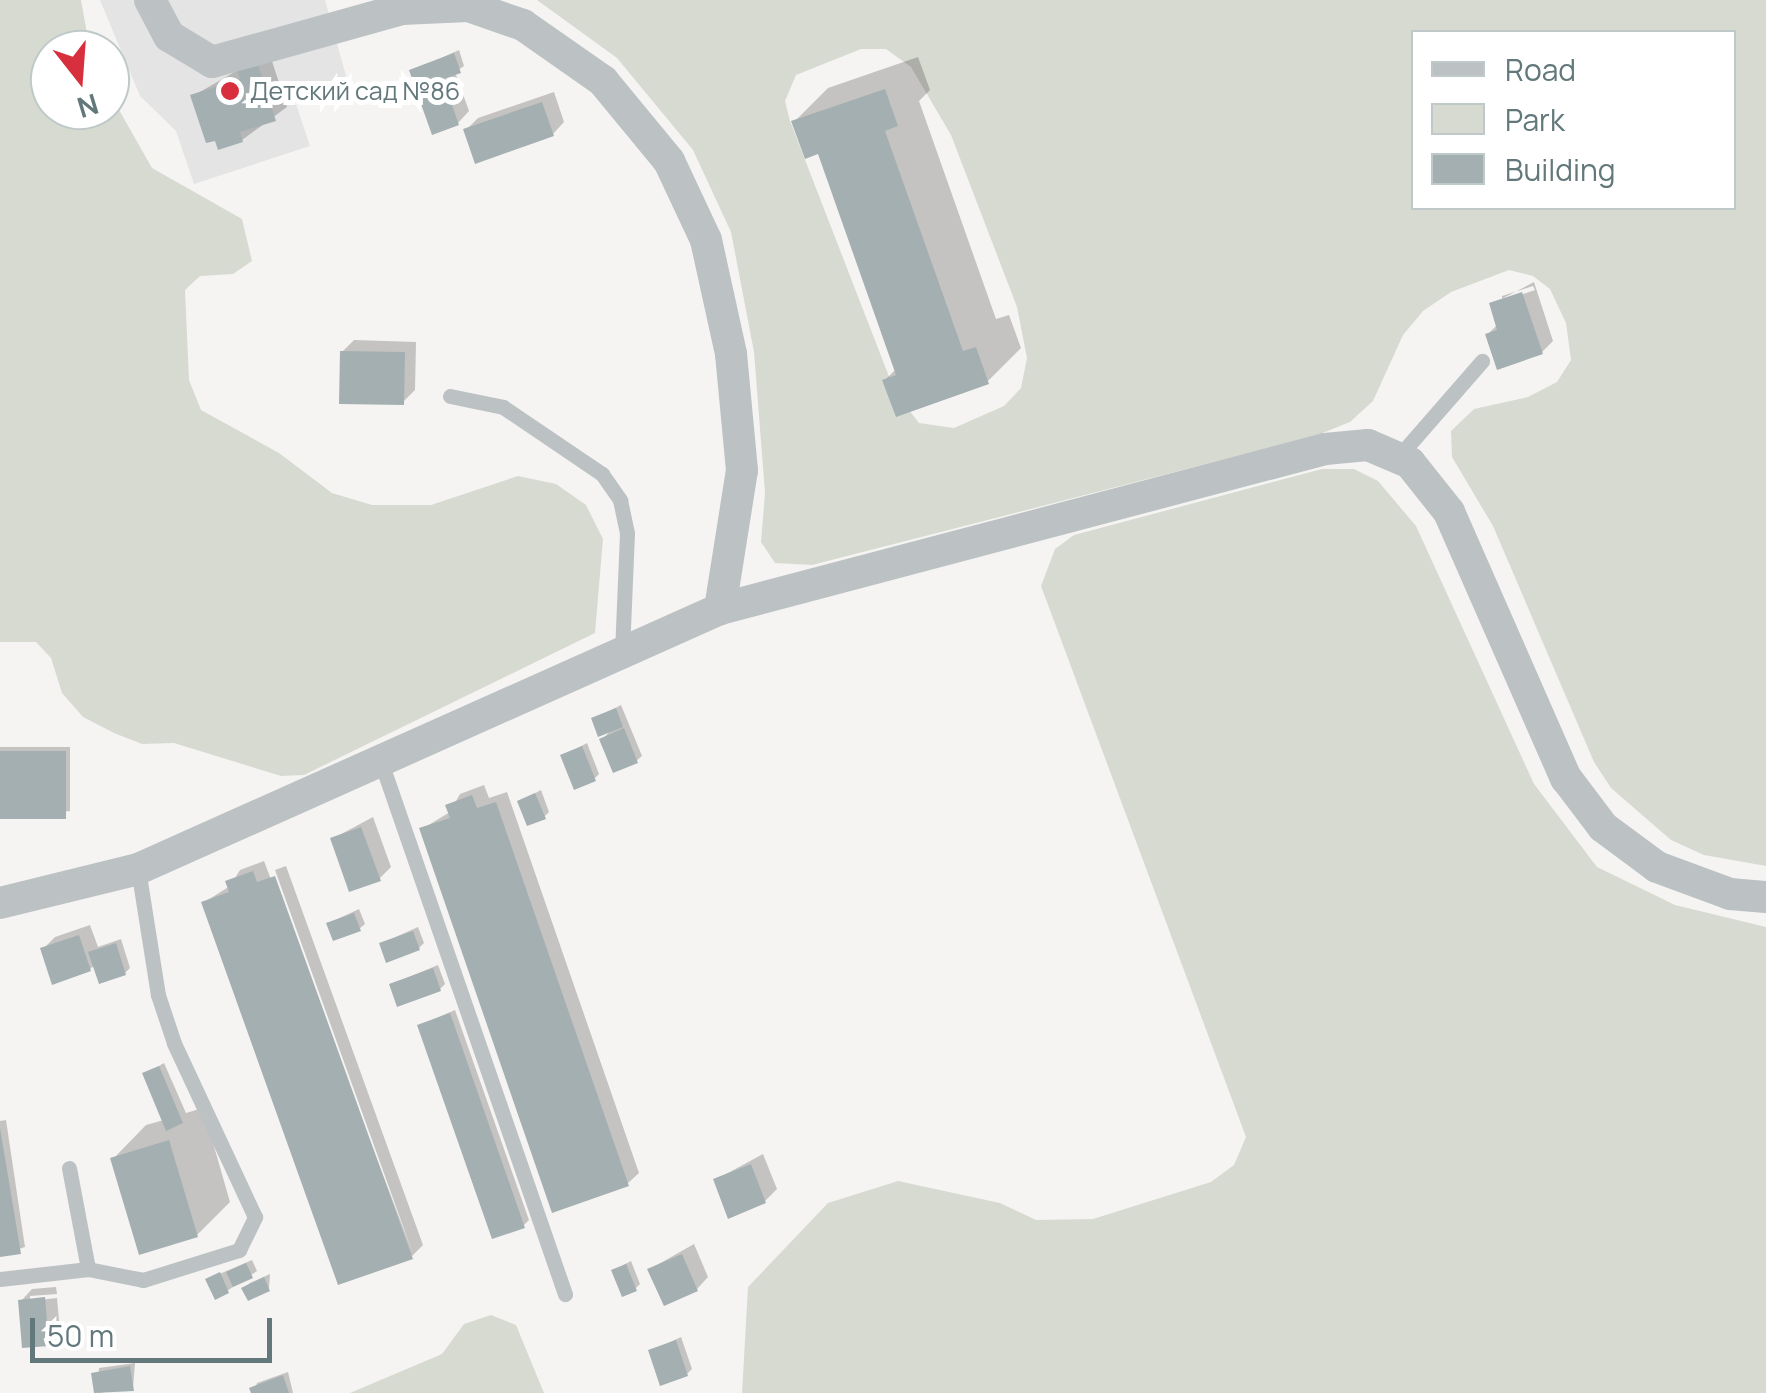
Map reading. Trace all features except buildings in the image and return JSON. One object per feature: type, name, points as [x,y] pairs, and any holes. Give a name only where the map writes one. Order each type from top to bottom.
[{"type":"street","points":[[150,0],[169,36],[212,62],[400,5],[468,6],[524,25],[603,81],[670,161],[706,240],[730,354],[742,470],[720,609]]},
{"type":"street","points":[[0,903],[138,869],[382,765],[622,650],[720,609],[1325,449],[1368,445],[1400,455],[1434,489],[1460,532],[1566,778],[1603,826],[1657,867],[1730,894],[1766,897]]},
{"type":"lane","points":[[1400,455],[1482,360]]},
{"type":"lane","points":[[450,396],[503,407],[602,474],[620,500],[627,534],[622,650]]},
{"type":"lane","points":[[382,765],[565,1294]]},
{"type":"lane","points":[[0,1279],[88,1270],[143,1280],[239,1250],[255,1217],[174,1042],[158,995],[138,869]]},
{"type":"lane","points":[[68,1168],[88,1270]]},
{"type":"shaded area","name":"Детский сад №86","points":[[100,0],[325,0],[346,76],[336,86],[295,101],[310,146],[194,184],[176,131],[140,96],[130,72],[130,30],[112,30]]},
{"type":"green space","points":[[0,0],[81,0],[86,30],[30,30],[30,130],[130,129],[152,168],[242,219],[252,261],[233,274],[200,276],[185,290],[189,380],[201,410],[279,453],[332,493],[372,505],[431,505],[518,476],[556,484],[586,505],[603,539],[595,633],[304,775],[281,776],[174,743],[142,744],[114,733],[83,717],[62,693],[51,658],[36,642],[0,642]]},
{"type":"green space","points":[[537,0],[1766,0],[1766,866],[1704,855],[1671,840],[1611,788],[1594,762],[1493,526],[1452,457],[1451,431],[1474,409],[1528,397],[1557,382],[1571,360],[1566,323],[1550,289],[1533,276],[1509,270],[1451,292],[1423,311],[1403,335],[1373,401],[1350,422],[1315,436],[812,565],[775,563],[761,542],[765,493],[754,352],[731,232],[693,150],[617,58]],"holes":[[[861,49],[886,49],[911,67],[951,135],[1017,307],[1027,358],[1021,388],[1004,406],[954,428],[919,423],[895,392],[785,101],[796,75]]]},
{"type":"green space","points":[[1322,469],[1354,469],[1378,481],[1416,526],[1534,784],[1597,867],[1675,905],[1766,927],[1766,1393],[742,1393],[748,1287],[828,1203],[898,1181],[1000,1203],[1036,1220],[1093,1219],[1211,1182],[1234,1165],[1246,1137],[1041,586],[1055,549],[1074,535]]},
{"type":"green space","points":[[491,1315],[516,1325],[544,1393],[350,1393],[442,1354],[464,1324]]},
{"type":"place","name":"Детский сад №86","points":[[230,91]]}]
